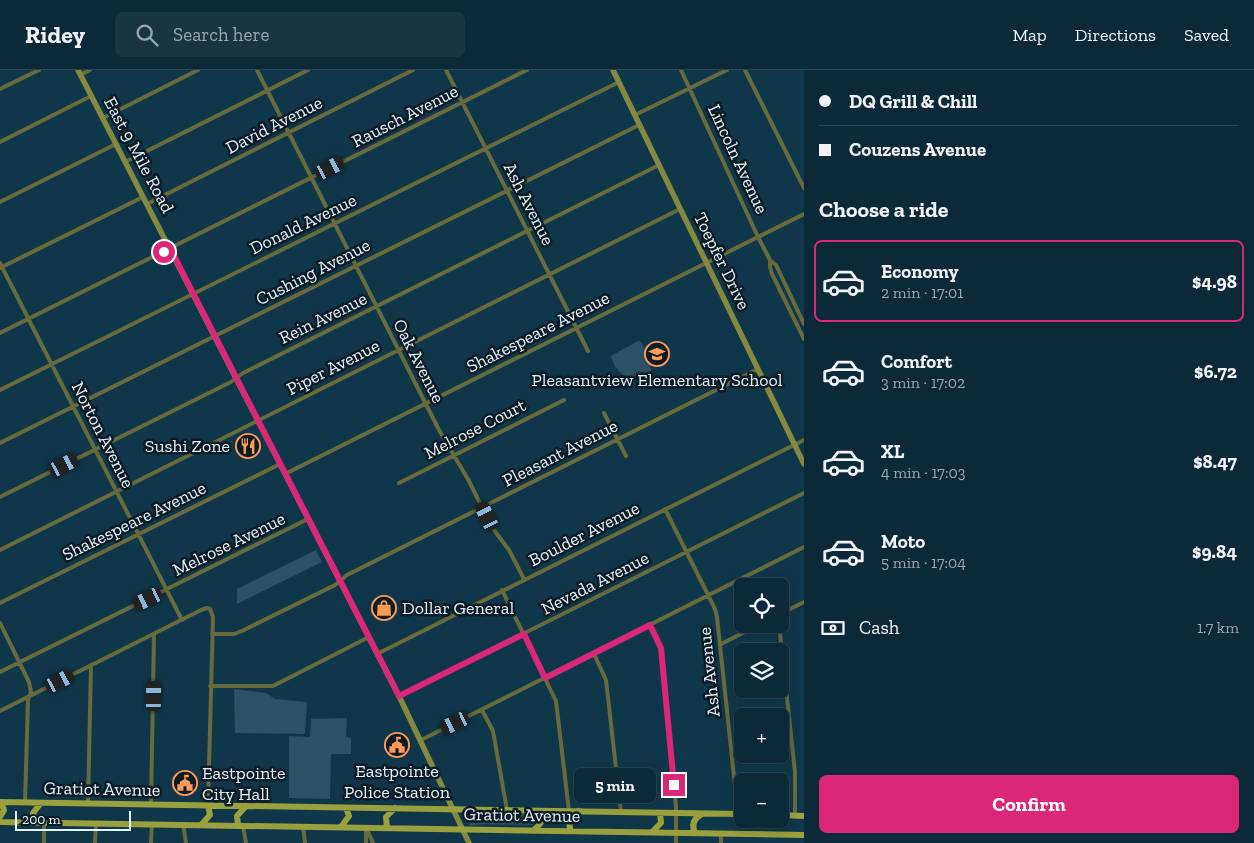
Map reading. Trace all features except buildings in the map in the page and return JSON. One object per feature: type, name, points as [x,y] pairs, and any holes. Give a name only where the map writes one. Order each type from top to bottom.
[{"type":"main road","name":"Toepfer Drive","points":[[613,70],[804,464]]},
{"type":"main road","name":"East 9 Mile Road","points":[[79,73],[399,696],[469,843]]},
{"type":"main road","points":[[0,817],[4,810],[1,802]]},
{"type":"main road","name":"Gratiot Avenue","points":[[1,802],[734,814]]},
{"type":"main road","points":[[35,822],[33,812],[41,803]]},
{"type":"main road","points":[[201,825],[210,815],[208,806]]},
{"type":"main road","points":[[240,825],[237,816],[246,806]]},
{"type":"main road","points":[[341,827],[348,816],[346,808]]},
{"type":"main road","points":[[387,828],[385,823],[386,817],[395,808]]},
{"type":"main road","points":[[534,830],[541,822],[540,811]]},
{"type":"main road","points":[[571,830],[570,820],[578,811]]},
{"type":"main road","points":[[652,832],[661,823],[660,813]]},
{"type":"main road","points":[[694,833],[692,827],[694,821],[702,814]]},
{"type":"main road","points":[[789,815],[804,816]]},
{"type":"main road","name":"Gratiot Avenue","points":[[0,822],[804,835]]},
{"type":"street","points":[[0,89],[39,70]]},
{"type":"street","points":[[79,73],[90,70]]},
{"type":"street","points":[[103,118],[198,70]]},
{"type":"street","name":"Oak Avenue","points":[[256,70],[425,404],[494,530],[524,579]]},
{"type":"street","points":[[125,162],[308,70]]},
{"type":"street","name":"David Avenue","points":[[147,204],[413,70]]},
{"type":"street","name":"Ash Avenue","points":[[446,70],[588,351]]},
{"type":"street","name":"Rausch Avenue","points":[[0,333],[527,70]]},
{"type":"street","name":"Lincoln Avenue","points":[[681,70],[758,237],[770,260],[776,265],[804,324]]},
{"type":"street","points":[[635,115],[727,70]]},
{"type":"street","points":[[745,70],[804,188]]},
{"type":"street","name":"Donald Avenue","points":[[0,390],[619,82]]},
{"type":"street","points":[[0,142],[91,96]]},
{"type":"street","name":"Cushing Avenue","points":[[0,444],[639,125]]},
{"type":"street","points":[[0,202],[116,144]]},
{"type":"street","name":"Rein Avenue","points":[[0,497],[659,165]]},
{"type":"street","points":[[1,266],[143,197]]},
{"type":"street","name":"Piper Avenue","points":[[0,550],[680,209]]},
{"type":"street","name":"Shakespeare Avenue","points":[[285,474],[804,214]]},
{"type":"street","name":"Lincoln Avenue","points":[[770,260],[772,274],[804,339]]},
{"type":"street","name":"Norton Avenue","points":[[1,266],[182,620]]},
{"type":"street","name":"Pleasant Avenue","points":[[212,634],[234,634],[242,631],[340,581],[346,575],[758,369]]},
{"type":"street","name":"Melrose Court","points":[[399,483],[564,400]]},
{"type":"street","points":[[604,413],[626,456]]},
{"type":"street","name":"Boulder Avenue","points":[[377,654],[804,440]]},
{"type":"street","name":"Shakespeare Avenue","points":[[0,603],[280,464]]},
{"type":"street","name":"Nevada Avenue","points":[[399,696],[804,493]]},
{"type":"street","name":"Ash Avenue","points":[[665,509],[717,617],[735,773]]},
{"type":"street","name":"Melrose Avenue","points":[[0,672],[308,519]]},
{"type":"street","points":[[421,740],[804,548]]},
{"type":"street","points":[[502,590],[556,701],[569,811]]},
{"type":"street","points":[[789,610],[804,602]]},
{"type":"street","points":[[0,711],[182,620],[207,608],[210,609],[212,614],[212,634],[208,806]]},
{"type":"street","points":[[0,623],[31,688],[29,697],[26,803]]},
{"type":"street","points":[[650,625],[661,648],[676,813],[676,843]]},
{"type":"street","points":[[721,644],[743,633]]},
{"type":"street","points":[[780,633],[795,772],[795,815]]},
{"type":"street","points":[[151,805],[154,634]]},
{"type":"street","points":[[210,686],[273,686],[369,637]]},
{"type":"street","points":[[594,654],[606,680],[621,812]]},
{"type":"street","points":[[88,804],[90,665]]},
{"type":"street","points":[[482,710],[494,737],[507,810]]},
{"type":"street","points":[[44,822],[44,843]]},
{"type":"street","points":[[95,843],[96,823]]},
{"type":"street","points":[[152,824],[152,843]]},
{"type":"street","points":[[183,824],[186,843]]},
{"type":"street","points":[[240,825],[246,843]]},
{"type":"street","points":[[303,826],[305,843]]},
{"type":"street","points":[[366,827],[366,843]]},
{"type":"street","points":[[366,827],[373,843]]},
{"type":"street","points":[[721,833],[721,843]]},
{"type":"shaded area","points":[[638,341],[641,342],[647,354],[652,373],[639,378],[632,378],[621,374],[613,363],[611,356]]},
{"type":"shaded area","points":[[316,550],[322,562],[237,604],[237,589]]},
{"type":"shaded area","points":[[234,689],[266,693],[275,699],[307,702],[305,734],[235,733]]},
{"type":"shaded area","points":[[347,718],[346,737],[351,738],[351,754],[331,754],[330,799],[289,798],[289,736],[310,737],[311,719]]},
{"type":"shaded area","points":[[465,813],[536,814],[539,818],[537,823],[532,825],[482,824],[470,826]]},
{"type":"place","name":"Pleasantview Elementary School","points":[[657,354]]},
{"type":"place","name":"Sushi Zone","points":[[248,446]]},
{"type":"place","name":"Dollar General","points":[[384,608]]},
{"type":"place","name":"Eastpointe Police Station","points":[[397,745]]},
{"type":"place","name":"Eastpointe City Hall","points":[[185,783]]},
{"type":"route","points":[[164,252],[170,248],[399,696],[524,634],[545,678],[650,625],[661,648],[674,785]]}]
